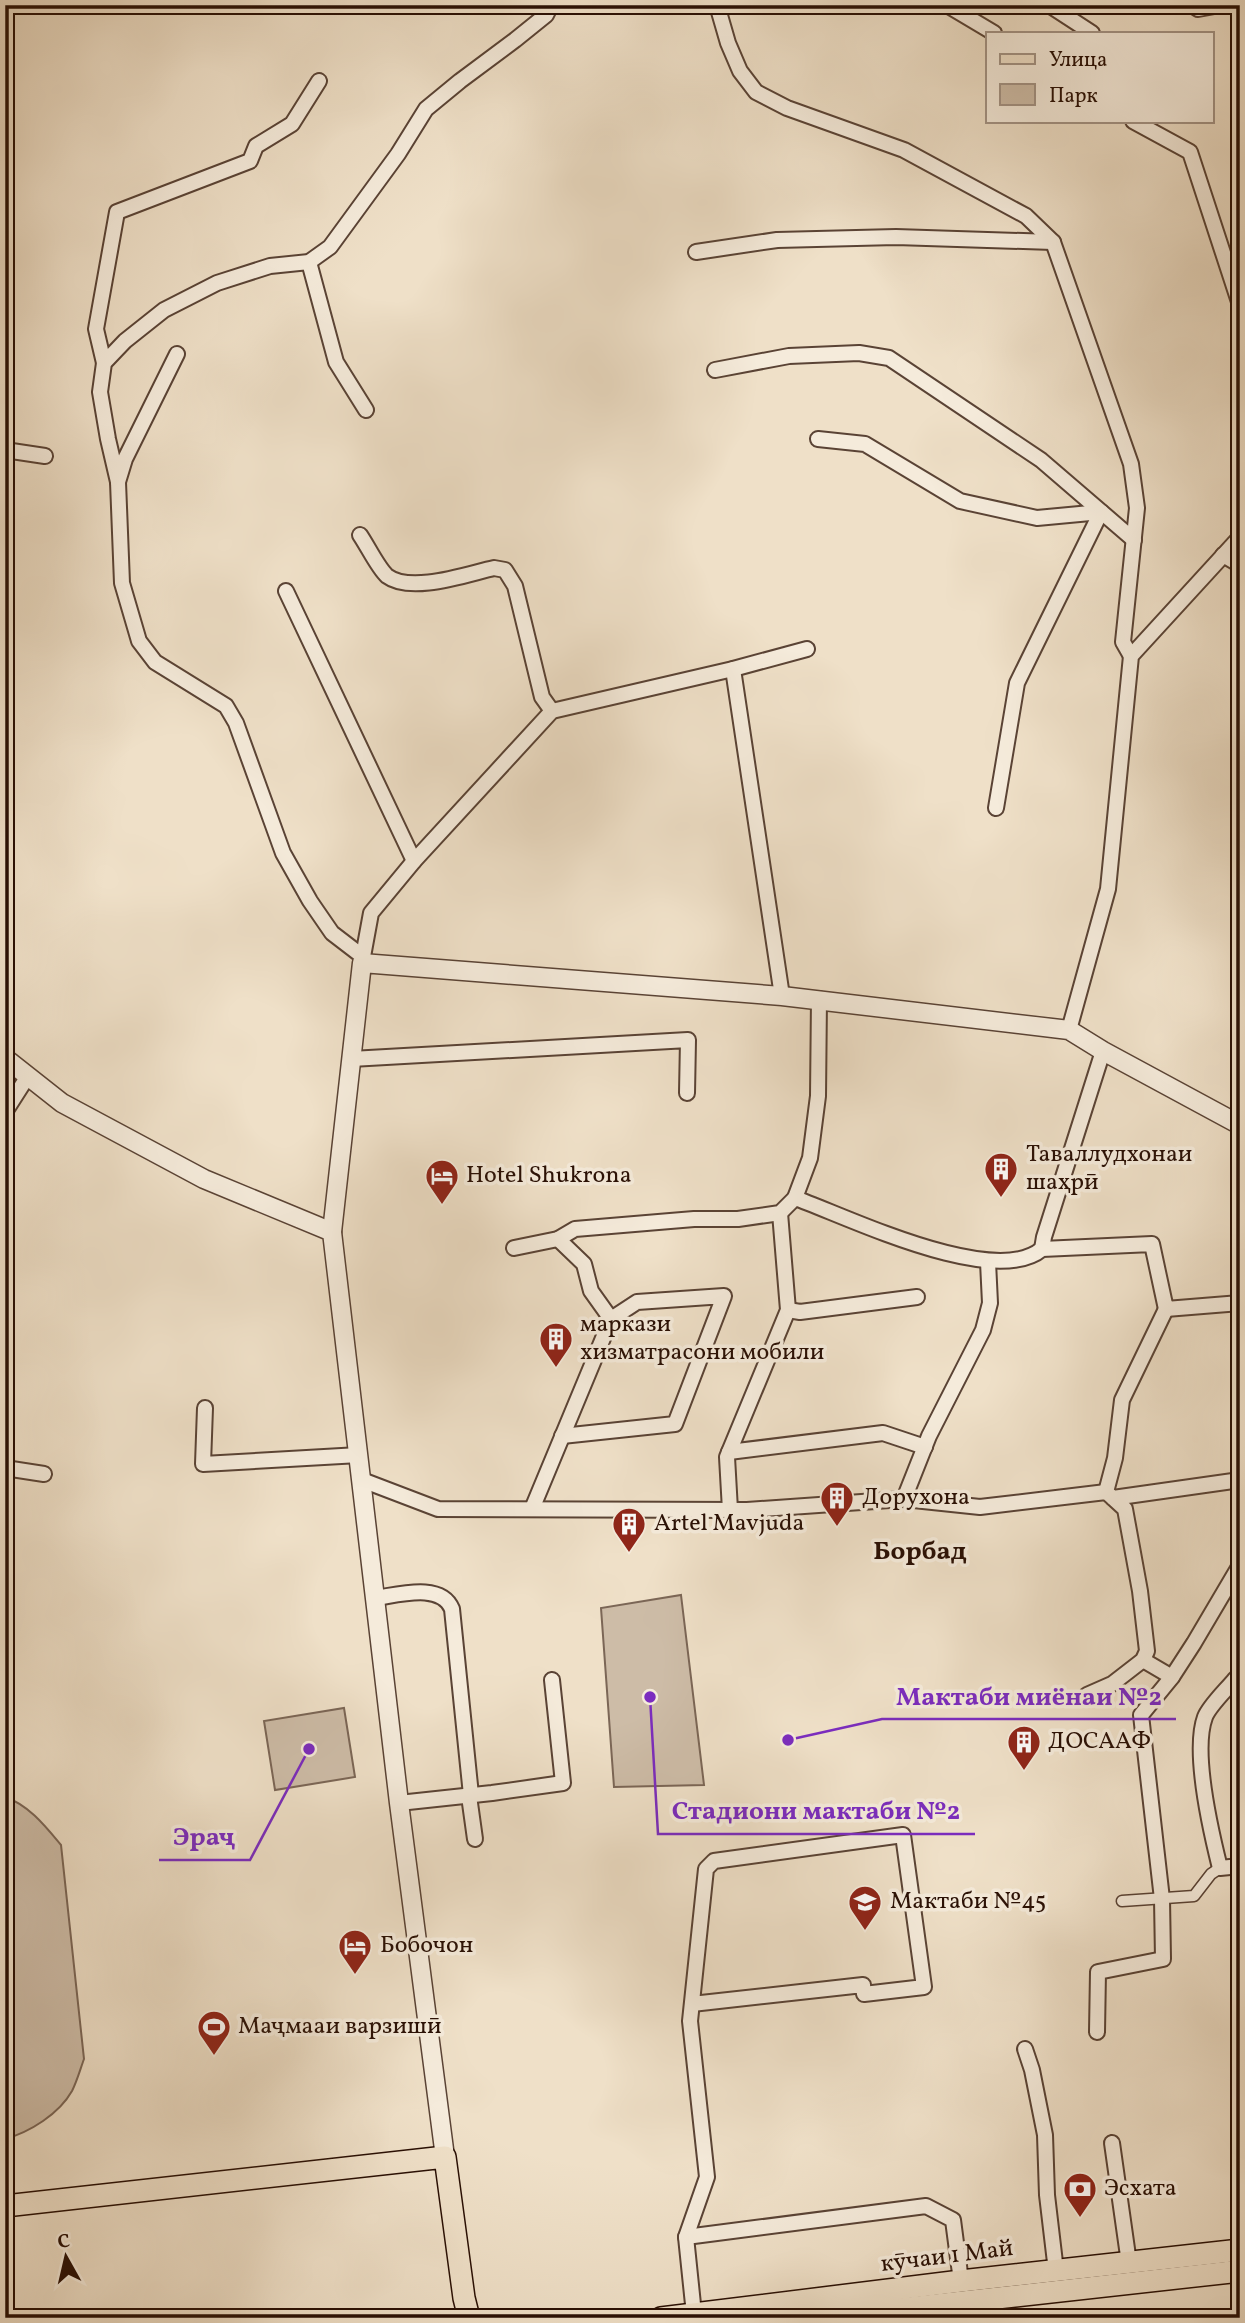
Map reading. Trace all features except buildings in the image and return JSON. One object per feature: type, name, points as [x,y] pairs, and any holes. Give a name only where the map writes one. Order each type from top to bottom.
[{"type":"main road","points":[[5,2206],[445,2157],[469,2318]]},
{"type":"main road","name":"кӯчаи 1 Май","points":[[660,2318],[1240,2250]]},
{"type":"main road","name":"кӯчаи 1 Май","points":[[819,2318],[1240,2271]]},
{"type":"street","points":[[104,363],[125,341],[164,310],[217,282],[270,266],[309,262],[330,247],[398,155],[426,109],[546,15],[551,5]]},
{"type":"street","points":[[717,5],[728,43],[740,71],[756,92],[787,108],[904,149],[1026,216],[1053,242],[1131,464],[1137,508],[1123,642],[1131,656],[1108,889],[1069,1030]]},
{"type":"street","points":[[947,5],[992,32]]},
{"type":"street","points":[[1049,5],[1090,32]]},
{"type":"street","points":[[1192,5],[1198,9],[1220,5]]},
{"type":"street","points":[[318,81],[292,124],[256,146],[250,161],[117,212],[96,330],[104,363],[100,392],[118,482],[121,583],[139,641],[155,662],[226,706],[236,723],[283,853],[332,933],[362,960],[819,999],[1069,1030],[1102,1051],[1240,1125]]},
{"type":"street","points":[[1151,125],[1191,152],[1240,305]]},
{"type":"street","points":[[696,252],[777,240],[896,237],[1053,242]]},
{"type":"street","points":[[309,262],[335,362],[366,410]]},
{"type":"street","points":[[715,370],[789,356],[859,353],[889,358],[1041,460],[1133,540]]},
{"type":"street","points":[[118,482],[125,459],[177,354]]},
{"type":"street","points":[[818,439],[865,444],[960,501],[1037,518],[1101,512]]},
{"type":"street","points":[[5,450],[45,456]]},
{"type":"street","points":[[996,808],[1017,684],[1101,512]]},
{"type":"street","points":[[360,535],[387,575],[405,584],[428,583],[494,568],[505,570],[515,586],[542,697],[552,712]]},
{"type":"street","points":[[1131,656],[1240,537]]},
{"type":"street","points":[[1223,555],[1240,565]]},
{"type":"street","points":[[286,592],[414,861]]},
{"type":"street","points":[[445,2157],[332,1248],[362,960],[371,913],[414,861],[552,712],[807,649]]},
{"type":"street","points":[[733,669],[782,996]]},
{"type":"street","points":[[514,1248],[558,1239],[575,1229],[694,1219],[738,1219],[780,1213],[795,1198],[810,1158],[818,1096],[819,999]]},
{"type":"street","points":[[351,1059],[688,1040],[687,1093]]},
{"type":"street","points":[[795,1198],[908,1243],[988,1262],[1037,1254],[1042,1249],[1102,1051]]},
{"type":"street","points":[[5,1058],[62,1103],[204,1179],[332,1232]]},
{"type":"street","points":[[5,1112],[27,1076]]},
{"type":"street","points":[[730,1510],[727,1457],[788,1310],[780,1213]]},
{"type":"street","points":[[558,1239],[584,1264],[591,1291],[611,1319]]},
{"type":"street","points":[[1042,1249],[1152,1244],[1166,1309],[1122,1400],[1110,1495]]},
{"type":"street","points":[[904,1499],[925,1447],[983,1330],[990,1303],[988,1262]]},
{"type":"street","points":[[532,1509],[562,1436],[611,1319],[637,1303],[724,1296],[675,1424],[562,1436]]},
{"type":"street","points":[[788,1310],[800,1312],[917,1297]]},
{"type":"street","points":[[1166,1309],[1240,1303]]},
{"type":"street","points":[[205,1408],[203,1464],[359,1455]]},
{"type":"street","points":[[730,1452],[883,1433],[925,1447]]},
{"type":"street","points":[[5,1468],[44,1474]]},
{"type":"street","points":[[362,1480],[438,1508],[730,1510],[904,1499],[979,1507],[1240,1480]]},
{"type":"street","points":[[1087,1695],[1112,1684],[1143,1660],[1147,1651],[1140,1591],[1125,1510],[1110,1495]]},
{"type":"street","points":[[1097,2032],[1098,1972],[1163,1959],[1162,1899],[1141,1715],[1172,1677],[1240,1565]]},
{"type":"street","points":[[375,1598],[430,1592],[449,1602],[452,1609],[475,1839]]},
{"type":"street","points":[[1143,1660],[1172,1677]]},
{"type":"street","points":[[1220,1868],[1209,1825],[1200,1749],[1205,1716],[1235,1679],[1240,1678]]},
{"type":"street","points":[[399,1803],[563,1783],[552,1680]]},
{"type":"street","points":[[692,2004],[863,1984],[864,1994],[924,1987],[903,1835],[714,1861],[706,1869],[690,2021],[707,2177],[686,2237],[694,2314]]},
{"type":"street","points":[[1122,1901],[1194,1896],[1211,1874],[1220,1868],[1240,1866]]},
{"type":"street","points":[[1025,2049],[1045,2135],[1047,2195],[1056,2271]]},
{"type":"street","points":[[1112,2143],[1129,2263]]},
{"type":"street","points":[[686,2237],[926,2206],[953,2220],[961,2281]]},
{"type":"green space","points":[[681,1595],[704,1785],[614,1787],[601,1608]]},
{"type":"green space","points":[[344,1708],[355,1777],[275,1790],[264,1721]]},
{"type":"green space","points":[[5,1797],[29,1811],[61,1845],[84,2059],[72,2091],[60,2107],[34,2127],[5,2139]]},
{"type":"place","name":"Таваллудхонаи шаҳрӣ","points":[[1001,1199]]},
{"type":"place","name":"Hotel Shukrona","points":[[442,1206]]},
{"type":"place","name":"маркази хизматрасони мобили","points":[[556,1369]]},
{"type":"place","name":"Дорухона","points":[[837,1528]]},
{"type":"place","name":"Artel Mavjuda","points":[[629,1554]]},
{"type":"place","name":"Стадиони мактаби №2","points":[[650,1697]]},
{"type":"place","name":"Мактаби миёнаи №2","points":[[788,1740]]},
{"type":"place","name":"Эраҷ","points":[[309,1749]]},
{"type":"place","name":"ДОСААФ","points":[[1024,1772]]},
{"type":"place","name":"Мактаби №45","points":[[865,1932]]},
{"type":"place","name":"Бобочон","points":[[355,1976]]},
{"type":"place","name":"Маҷмааи варзишӣ","points":[[214,2057]]},
{"type":"place","name":"Эсхата","points":[[1080,2219]]},
{"type":"district","name":"Борбад","points":[[920,1552]]}]
